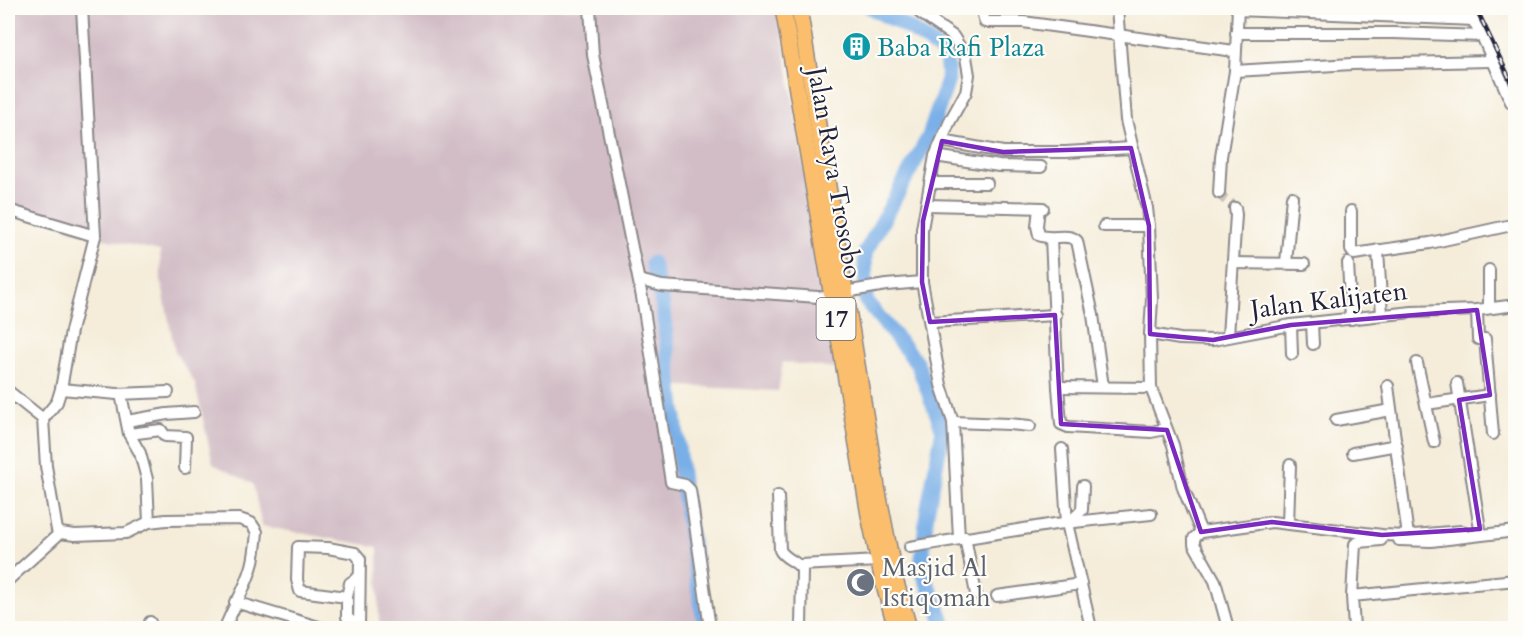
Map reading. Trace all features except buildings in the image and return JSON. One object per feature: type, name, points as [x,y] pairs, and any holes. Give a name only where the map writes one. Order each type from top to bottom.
[{"type":"highway","name":"Jalan Raya Trosobo","points":[[783,8],[794,79],[903,547],[909,628]]},
{"type":"highway","name":"Jalan Raya Trosobo","points":[[799,8],[844,294],[879,561],[896,628]]},
{"type":"highway","points":[[794,79],[806,81],[811,76]]},
{"type":"street","points":[[82,8],[95,236],[71,331],[61,389],[57,402],[43,419],[46,466],[57,530],[60,533],[75,535],[126,532],[149,522],[166,520],[239,519],[251,524],[257,532],[253,564],[225,628]]},
{"type":"street","points":[[590,8],[593,55],[639,280],[671,482],[690,490],[710,628]]},
{"type":"street","points":[[918,8],[920,13],[953,36],[966,57],[969,75],[966,92],[935,156],[922,229],[922,282],[941,385],[954,426],[962,538],[976,594]]},
{"type":"street","points":[[981,8],[985,22],[1023,22],[1234,51]]},
{"type":"street","points":[[1117,8],[1126,120],[1147,208],[1149,226],[1152,299],[1151,388],[1169,436],[1183,488],[1201,532]]},
{"type":"street","points":[[1465,8],[1482,36],[1491,61],[1511,102]]},
{"type":"street","points":[[1219,194],[1221,157],[1235,71],[1234,51],[1238,9],[1474,20]]},
{"type":"street","points":[[1236,33],[1394,33],[1482,36]]},
{"type":"street","points":[[1235,71],[1352,64],[1491,61]]},
{"type":"street","points":[[942,141],[1003,152],[1066,152],[1131,148]]},
{"type":"street","points":[[935,156],[990,165],[1041,167]]},
{"type":"street","points":[[930,183],[987,183]]},
{"type":"street","points":[[1286,263],[1292,197]]},
{"type":"street","points":[[927,205],[1042,208],[1038,232],[1042,237],[1072,237],[1077,241],[1093,315],[1103,387]]},
{"type":"street","points":[[1228,336],[1235,208]]},
{"type":"street","points":[[8,210],[95,236]]},
{"type":"street","points":[[1351,211],[1352,252],[1354,254],[1430,243],[1515,224]]},
{"type":"street","points":[[1104,226],[1149,226]]},
{"type":"street","points":[[1051,238],[1060,421],[1065,426],[1151,432],[1169,436]]},
{"type":"street","points":[[1378,250],[1382,315]]},
{"type":"street","points":[[1233,263],[1304,264]]},
{"type":"street","points":[[1348,263],[1351,319]]},
{"type":"street","points":[[1489,270],[1489,308]]},
{"type":"street","points":[[639,280],[657,285],[844,294],[873,287],[922,282]]},
{"type":"street","name":"Jalan Kalijaten","points":[[1150,334],[1180,339],[1217,340],[1290,325],[1412,312],[1477,310],[1515,305]]},
{"type":"street","points":[[1477,310],[1478,339],[1485,339],[1493,434]]},
{"type":"street","points":[[930,322],[1056,315]]},
{"type":"street","points":[[1312,323],[1313,344]]},
{"type":"street","points":[[1290,325],[1292,354]]},
{"type":"street","points":[[1417,363],[1434,442]]},
{"type":"street","points":[[1457,383],[1480,529]]},
{"type":"street","points":[[1388,386],[1408,536]]},
{"type":"street","points":[[1058,387],[1151,388]]},
{"type":"street","points":[[61,389],[121,394],[168,392]]},
{"type":"street","points":[[8,391],[43,419]]},
{"type":"street","points":[[121,394],[129,434],[140,453],[147,479],[149,522]]},
{"type":"street","points":[[1426,404],[1490,395]]},
{"type":"street","points":[[1336,420],[1391,410]]},
{"type":"street","points":[[127,421],[194,412]]},
{"type":"street","points":[[954,426],[1009,423],[1030,426]]},
{"type":"street","points":[[129,434],[161,430],[166,436],[186,437],[185,468]]},
{"type":"street","points":[[1353,453],[1396,445]]},
{"type":"street","points":[[1062,450],[1068,523],[1091,628]]},
{"type":"street","points":[[1288,524],[1290,465]]},
{"type":"street","points":[[1068,523],[1082,510],[1083,486]]},
{"type":"street","points":[[778,496],[780,550],[783,556],[800,565],[879,561]]},
{"type":"street","points":[[903,547],[1068,523],[1151,514]]},
{"type":"street","points":[[1228,628],[1215,581],[1194,544],[1196,536],[1201,532],[1266,523],[1408,536],[1515,524]]},
{"type":"street","points":[[1354,628],[1352,596],[1355,544],[1379,540],[1431,541],[1515,531]]},
{"type":"street","points":[[8,580],[60,533]]},
{"type":"street","points":[[347,597],[300,591],[297,580],[298,548],[328,548],[355,553],[360,560],[359,626]]},
{"type":"street","points":[[800,565],[803,575],[801,628]]},
{"type":"street","points":[[359,577],[350,583],[347,597],[348,617],[359,626]]},
{"type":"street","points":[[1352,596],[1515,580]]},
{"type":"street","points":[[997,596],[1082,584]]},
{"type":"street","points":[[235,602],[322,628]]},
{"type":"highlighted area","points":[[942,141],[1003,152],[1131,148],[1149,226],[1150,334],[1213,340],[1291,325],[1477,310],[1490,395],[1459,400],[1480,529],[1382,535],[1272,522],[1201,532],[1167,430],[1061,424],[1055,315],[930,322],[922,282],[923,221]]},
{"type":"shaded area","points":[[8,8],[778,8],[837,369],[783,362],[778,391],[662,385],[701,628],[379,628],[378,547],[262,526],[253,484],[213,464],[195,383],[175,352],[161,280],[160,251],[86,235],[8,204]]},
{"type":"waterway","points":[[871,8],[912,30],[946,54],[948,80],[929,136],[865,253],[866,301],[917,363],[943,430],[927,512],[921,568],[946,628]]},
{"type":"waterway","points":[[652,263],[663,307],[683,492],[705,628]]},
{"type":"tunnel","points":[[1219,193],[1235,208]]},
{"type":"railway","points":[[1476,8],[1516,92]]},
{"type":"place","name":"Baba Rafi Plaza","points":[[856,47]]},
{"type":"place","name":"Masjid Al Istiqomah","points":[[861,582]]}]
